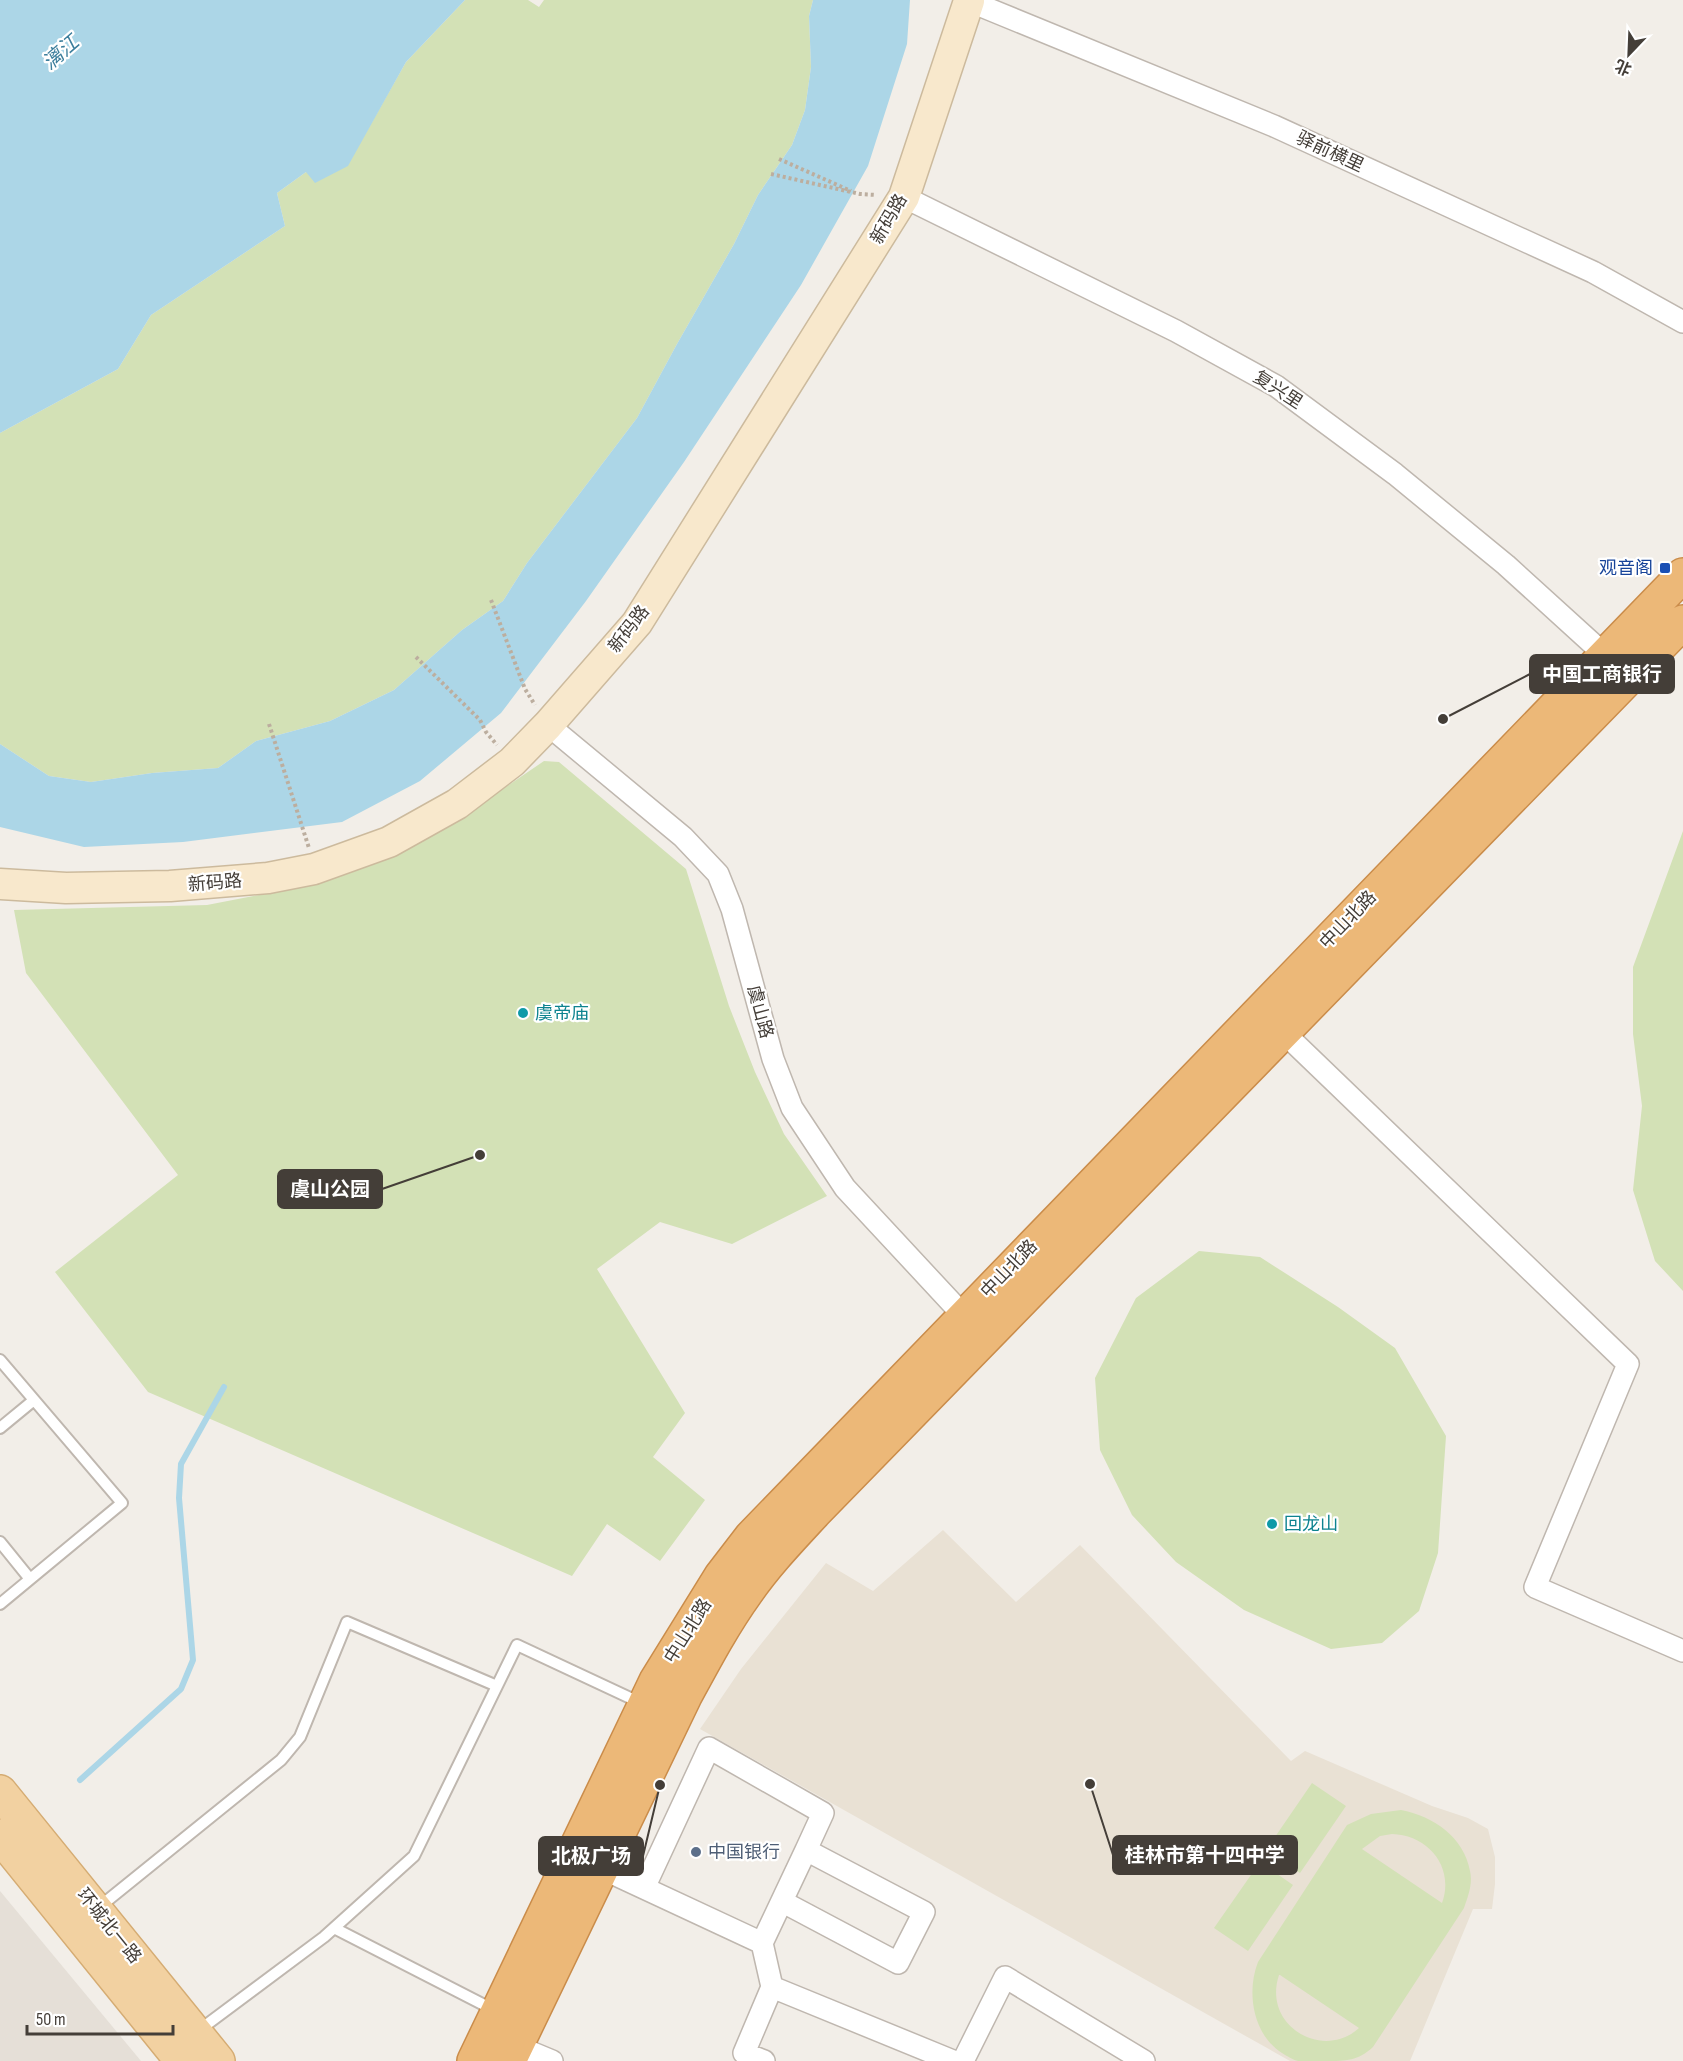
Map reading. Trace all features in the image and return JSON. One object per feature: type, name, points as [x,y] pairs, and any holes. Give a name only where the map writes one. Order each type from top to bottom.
[{"type":"highway","name":"中山北路","points":[[474,2061],[657,1681],[705,1603],[751,1537],[1683,575]]},
{"type":"highway","name":"中山北路","points":[[513,2053],[656,1754],[696,1676],[746,1592],[774,1556],[823,1503],[1683,622]]},
{"type":"main road","name":"环城北一路","points":[[0,1792],[96,1910],[180,2050]]},
{"type":"main road","name":"环城北一路","points":[[0,1836],[180,2050],[218,2061]]},
{"type":"street","name":"新码路","points":[[0,884],[66,888],[170,886],[268,878],[314,869],[389,842],[457,804],[512,762],[548,725],[637,623],[904,197],[969,0]]},
{"type":"street","name":"驿前横里","points":[[969,0],[1274,126],[1593,272],[1683,321]]},
{"type":"street","name":"复兴里","points":[[904,197],[1176,331],[1276,386],[1395,474],[1506,566],[1605,655]]},
{"type":"street","name":"虞山路","points":[[548,725],[683,837],[718,874],[732,909],[773,1059],[792,1108],[845,1188],[964,1316]]},
{"type":"street","points":[[1283,1032],[1628,1364],[1535,1587],[1683,1652]]},
{"type":"street","points":[[644,1888],[709,1748],[823,1813],[762,1943],[772,1987],[750,2058]]},
{"type":"street","points":[[783,1902],[898,1963],[924,1912],[807,1850]]},
{"type":"street","points":[[601,1868],[762,1943]]},
{"type":"street","points":[[963,2061],[1005,1977],[1144,2061]]},
{"type":"street","points":[[772,1987],[953,2061]]},
{"type":"street","points":[[513,2053],[552,2061]]},
{"type":"lane","points":[[0,1360],[123,1503],[0,1604]]},
{"type":"lane","points":[[0,1428],[34,1400]]},
{"type":"lane","points":[[0,1542],[30,1580]]},
{"type":"lane","points":[[96,1910],[281,1760],[300,1737],[346,1622],[497,1686]]},
{"type":"lane","points":[[180,2050],[334,1928],[414,1856],[517,1645],[645,1705]]},
{"type":"lane","points":[[334,1928],[497,2012]]},
{"type":"path","points":[[771,174],[860,195],[779,159]]},
{"type":"path","points":[[491,600],[525,689]]},
{"type":"path","points":[[416,657],[480,720],[486,732]]},
{"type":"path","points":[[269,724],[306,834]]},
{"type":"shaded area","points":[[943,1530],[1016,1602],[1080,1545],[1291,1761],[1305,1751],[1432,1806],[1468,1818],[1488,1829],[1495,1857],[1492,1909],[1473,1909],[1410,2061],[1290,2061],[700,1729],[741,1669],[826,1563],[873,1591]]},
{"type":"shaded area","points":[[0,1891],[141,2061],[0,2061]]},
{"type":"green space","points":[[465,0],[528,0],[539,7],[544,0],[813,0],[809,16],[811,67],[805,110],[792,145],[758,195],[734,244],[637,418],[527,563],[503,601],[462,630],[394,690],[330,721],[256,741],[218,768],[152,773],[91,782],[49,776],[0,744],[0,433],[118,369],[151,315],[285,226],[277,193],[306,172],[347,166],[406,62]]},
{"type":"green space","points":[[544,761],[559,762],[686,869],[729,1006],[755,1072],[784,1134],[827,1196],[732,1244],[660,1222],[597,1269],[685,1413],[653,1457],[705,1500],[660,1561],[607,1524],[572,1576],[148,1392],[55,1272],[178,1175],[26,973],[14,910],[207,905],[321,883],[383,860],[491,797]]},
{"type":"green space","points":[[1683,831],[1683,1291],[1655,1261],[1633,1190],[1642,1106],[1633,1034],[1633,967]]},
{"type":"green space","points":[[1199,1251],[1260,1257],[1338,1307],[1395,1348],[1446,1436],[1438,1553],[1419,1611],[1382,1643],[1331,1649],[1244,1610],[1176,1562],[1132,1515],[1100,1450],[1095,1378],[1136,1298]]},
{"type":"green space","points":[[1312,1783],[1346,1806],[1300,1873],[1266,1850]]},
{"type":"green space","points":[[1401,1810],[1413,1813],[1435,1823],[1454,1838],[1467,1859],[1471,1876],[1464,1908],[1373,2047],[1357,2058],[1298,2061],[1272,2045],[1258,2024],[1253,1999],[1254,1974],[1258,1962],[1347,1825],[1371,1814]],"holes":[[[1392,1834],[1417,1840],[1435,1855],[1445,1877],[1442,1903],[1362,1849],[1380,1836]],[[1280,1975],[1359,2028],[1345,2037],[1329,2041],[1313,2039],[1299,2033],[1287,2023],[1279,2009],[1276,1993]]]},
{"type":"green space","points":[[1260,1862],[1293,1885],[1248,1951],[1214,1928]]},
{"type":"water","name":"漓江","points":[[0,0],[465,0],[406,62],[348,166],[315,183],[306,172],[277,193],[285,226],[151,315],[118,369],[0,433]]},
{"type":"water","points":[[813,0],[910,0],[907,44],[868,166],[801,285],[684,462],[586,601],[501,713],[420,781],[342,822],[183,842],[84,847],[0,827],[0,744],[49,776],[91,782],[152,773],[218,768],[256,741],[330,721],[394,690],[462,630],[503,601],[527,563],[637,418],[734,244],[758,195],[792,145],[805,110],[811,67],[809,16]]},
{"type":"waterway","points":[[80,1780],[181,1689],[193,1660],[179,1498],[181,1464],[224,1387]]},
{"type":"place","name":"观音阁","points":[[1665,568]]},
{"type":"place","name":"中国工商银行","points":[[1443,719]]},
{"type":"place","name":"虞帝庙","points":[[523,1013]]},
{"type":"place","name":"虞山公园","points":[[480,1155]]},
{"type":"place","name":"回龙山","points":[[1272,1524]]},
{"type":"place","name":"桂林市第十四中学","points":[[1090,1784]]},
{"type":"place","name":"北极广场","points":[[660,1785]]},
{"type":"place","name":"中国银行","points":[[696,1852]]}]
